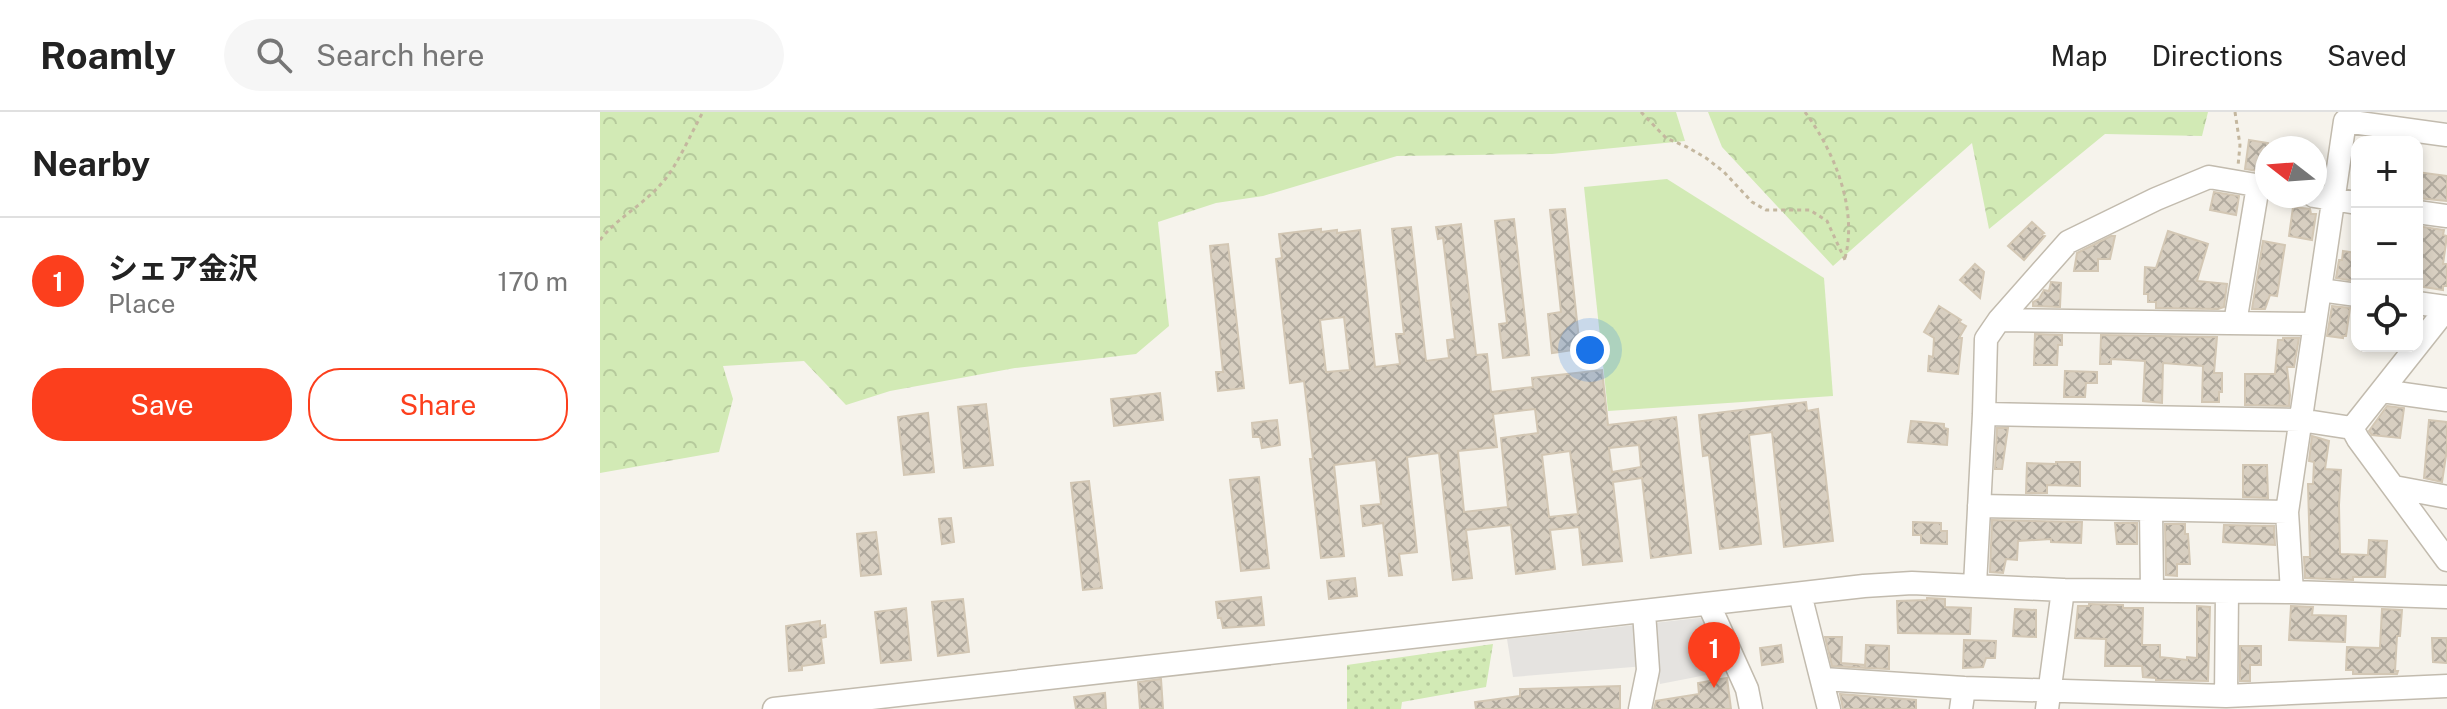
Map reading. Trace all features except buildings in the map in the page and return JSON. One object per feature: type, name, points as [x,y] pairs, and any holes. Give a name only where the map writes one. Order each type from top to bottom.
[{"type":"street","points":[[2327,184],[2345,121],[2447,135]]},
{"type":"street","points":[[1975,585],[1986,339],[2068,242],[2209,177],[2254,185],[2235,323]]},
{"type":"street","points":[[2327,199],[2351,202]]},
{"type":"street","points":[[2292,592],[2287,512],[2320,290],[2323,208]]},
{"type":"street","points":[[2423,213],[2447,216]]},
{"type":"street","points":[[2320,290],[2351,294]]},
{"type":"street","points":[[2352,428],[2447,308],[2423,304]]},
{"type":"street","points":[[1999,320],[2313,324]]},
{"type":"street","points":[[2382,391],[2447,400]]},
{"type":"street","points":[[1984,414],[2300,420],[2352,428]]},
{"type":"street","points":[[2352,428],[2447,560]]},
{"type":"street","points":[[2394,487],[2447,497]]},
{"type":"street","points":[[1979,506],[2287,512]]},
{"type":"street","points":[[2151,510],[2152,591]]},
{"type":"street","points":[[774,709],[1912,583],[2063,590],[2447,597]]},
{"type":"street","points":[[2048,700],[2063,590]]},
{"type":"street","points":[[2227,592],[2233,702]]},
{"type":"street","points":[[1800,594],[1829,709]]},
{"type":"street","points":[[1709,605],[1747,689],[1751,709]]},
{"type":"street","points":[[1640,709],[1648,670],[1644,612]]},
{"type":"street","points":[[1823,679],[1963,699],[2137,701],[2233,702],[2447,686]]},
{"type":"path","points":[[600,240],[610,227],[663,183],[703,112]]},
{"type":"path","points":[[1641,112],[1666,138],[1687,147],[1724,172],[1752,202],[1766,210],[1810,210],[1827,221],[1845,260],[1850,242],[1845,201],[1834,163],[1805,112]]},
{"type":"path","points":[[2235,112],[2240,145],[2254,185]]},
{"type":"green space","points":[[600,112],[1676,112],[1685,141],[1552,154],[1397,156],[1263,196],[1216,203],[1158,222],[1169,326],[1136,354],[1015,368],[890,391],[846,405],[804,361],[723,366],[733,399],[719,452],[600,473]]},
{"type":"green space","points":[[1708,112],[2208,112],[2202,136],[2105,134],[1989,229],[1972,143],[1833,266],[1722,147]]},
{"type":"green space","points":[[1667,179],[1824,278],[1833,396],[1608,411],[1584,187]]},
{"type":"green space","points":[[1493,644],[1486,687],[1402,702],[1401,709],[1347,709],[1347,665]]},
{"type":"shaded area","points":[[1717,616],[1732,670],[1660,684],[1657,665],[1513,677],[1507,639]]},
{"type":"place","name":"シェア金沢","points":[[1714,688]]}]
